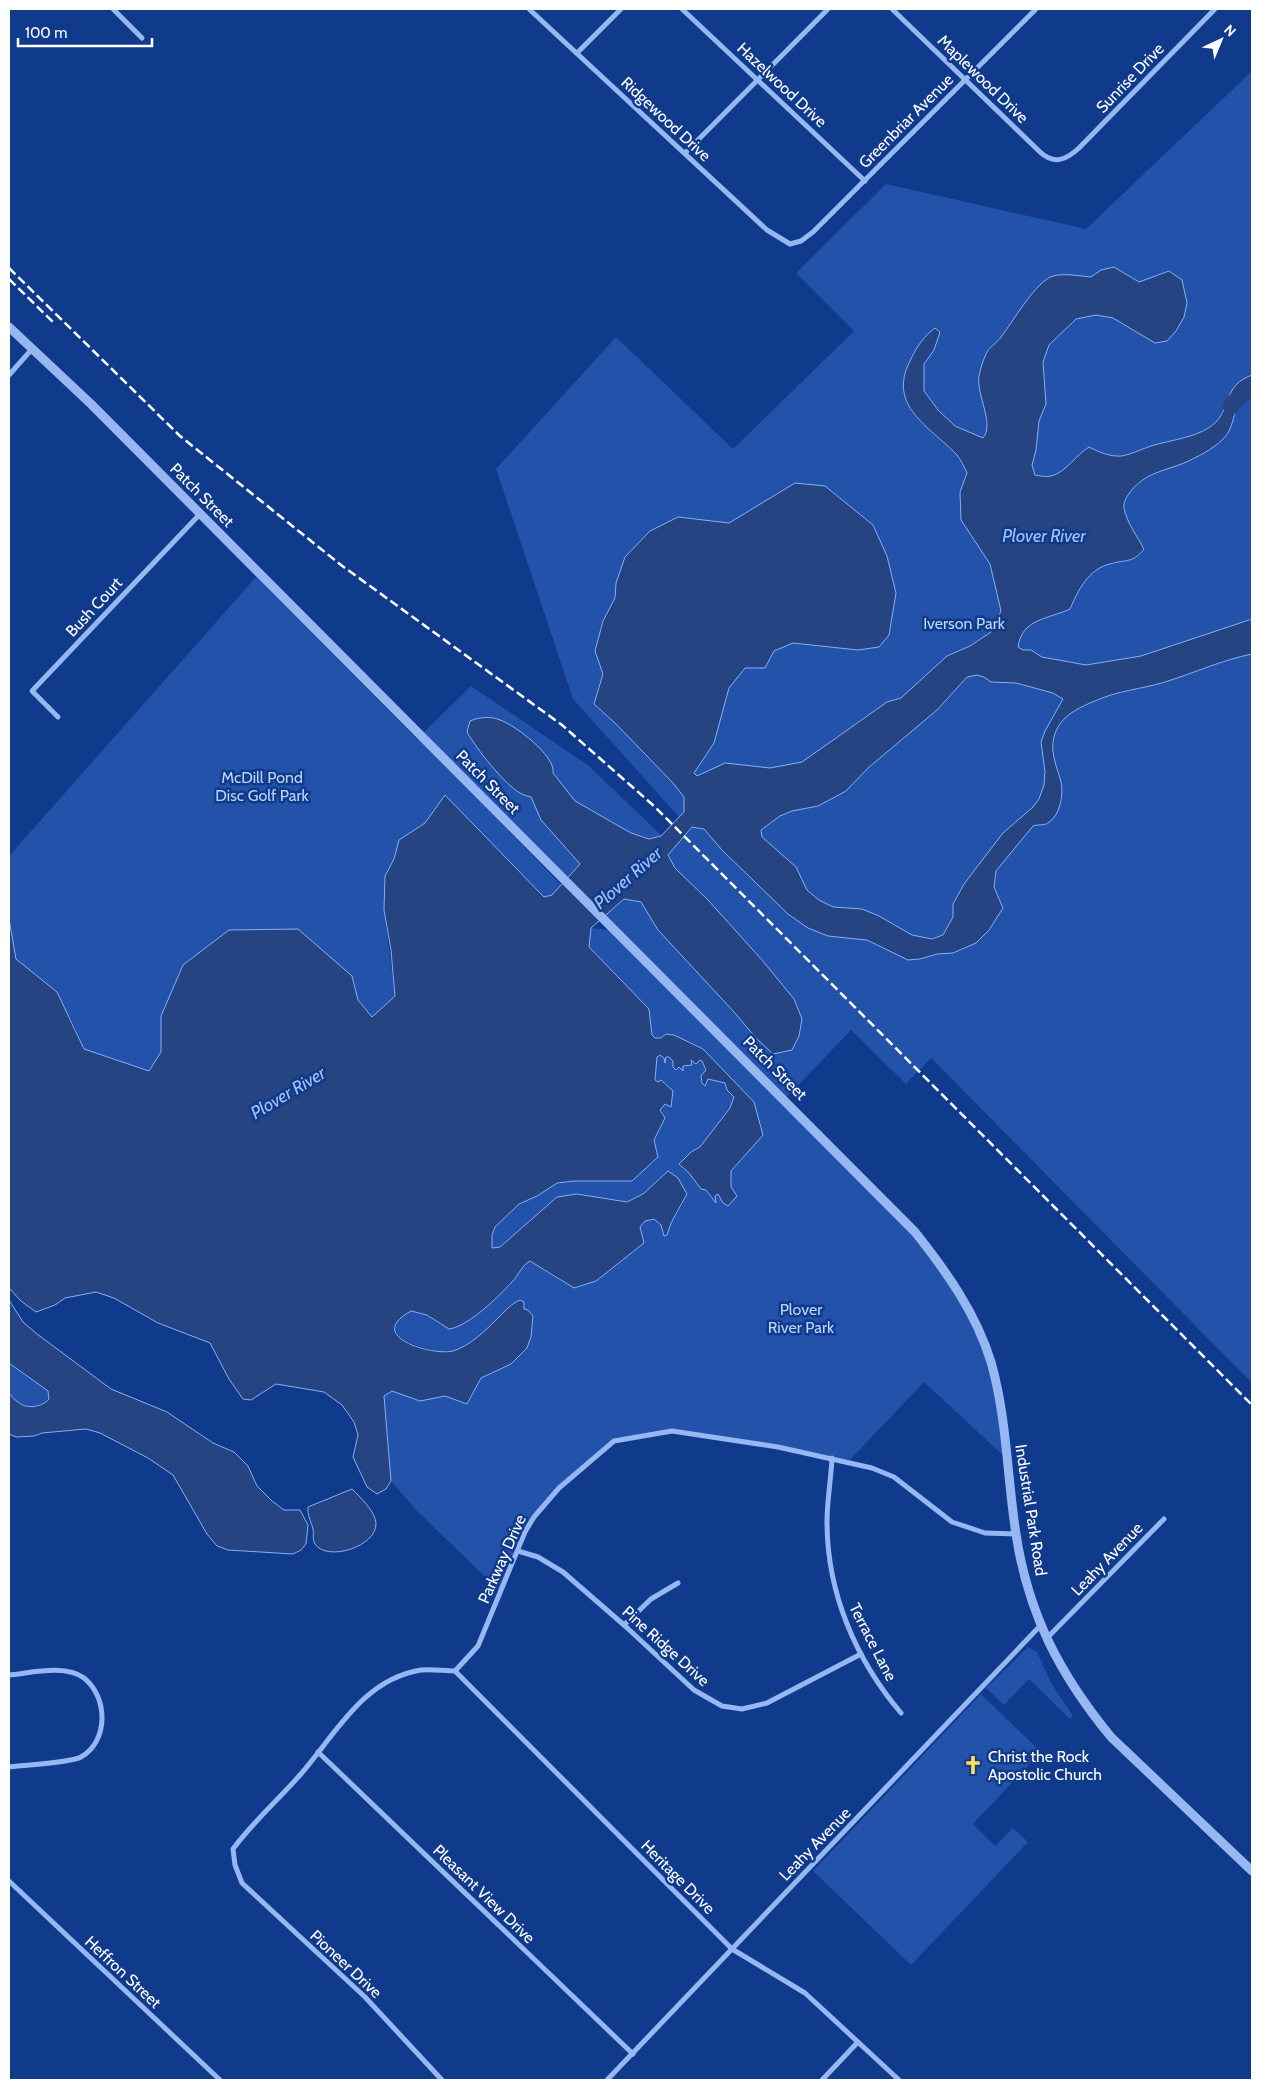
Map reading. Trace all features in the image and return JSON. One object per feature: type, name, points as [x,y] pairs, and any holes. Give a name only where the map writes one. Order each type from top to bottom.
[{"type":"street","points":[[113,9],[142,38]]},
{"type":"street","name":"Ridgewood Drive","points":[[529,9],[767,230],[790,244]]},
{"type":"street","points":[[577,53],[621,9]]},
{"type":"street","name":"Hazelwood Drive","points":[[682,9],[865,181]]},
{"type":"street","points":[[685,153],[828,9]]},
{"type":"street","name":"Maplewood Drive","points":[[892,9],[1040,152],[1050,159],[1060,160]]},
{"type":"street","name":"Greenbriar Avenue","points":[[790,244],[801,241],[814,232],[1036,9]]},
{"type":"street","name":"Sunrise Drive","points":[[1060,160],[1068,157],[1079,148],[1215,9]]},
{"type":"street","name":"Patch Street","points":[[9,327],[90,404],[915,1232],[940,1264]]},
{"type":"street","points":[[9,375],[32,349]]},
{"type":"street","name":"Bush Court","points":[[58,717],[32,692],[200,514]]},
{"type":"street","name":"Industrial Park Road","points":[[940,1264],[970,1312],[990,1362],[1004,1432],[1016,1534],[1023,1571],[1040,1626],[1069,1680],[1111,1737],[1252,1871]]},
{"type":"street","name":"Parkway Drive","points":[[455,1671],[478,1646],[534,1517],[574,1474],[614,1441],[672,1431],[778,1447],[832,1458],[872,1468],[894,1477],[952,1522],[984,1534],[1016,1534]]},
{"type":"street","name":"Terrace Lane","points":[[832,1458],[827,1521],[830,1560],[837,1598],[874,1679],[901,1714]]},
{"type":"street","name":"Leahy Avenue","points":[[1047,1638],[1164,1519]]},
{"type":"street","name":"Pine Ridge Drive","points":[[518,1551],[538,1557],[562,1572],[624,1625],[694,1690],[709,1700],[731,1708],[755,1708],[861,1654]]},
{"type":"street","points":[[624,1625],[651,1599],[678,1584]]},
{"type":"street","name":"Leahy Avenue","points":[[608,2080],[1040,1626]]},
{"type":"street","points":[[9,1675],[59,1670],[83,1678],[99,1696],[103,1720],[96,1742],[81,1757],[9,1767]]},
{"type":"street","points":[[318,1752],[359,1702],[391,1679],[421,1670],[455,1671]]},
{"type":"street","name":"Heritage Drive","points":[[455,1671],[732,1949],[806,1993],[900,2080]]},
{"type":"street","name":"Pioneer Drive","points":[[318,1752],[301,1774],[244,1834],[233,1849],[235,1864],[242,1884],[365,1997],[442,2080]]},
{"type":"street","name":"Pleasant View Drive","points":[[318,1752],[633,2054]]},
{"type":"street","name":"Heffron Street","points":[[9,1881],[220,2080]]},
{"type":"street","points":[[822,2080],[858,2042]]},
{"type":"green space","points":[[1252,71],[1252,1383],[931,1058],[906,1084],[851,1030],[785,1099],[940,1263],[990,1362],[1008,1460],[924,1382],[848,1462],[672,1431],[614,1441],[574,1474],[534,1517],[501,1592],[417,1511],[391,1481],[383,1396],[392,1391],[420,1401],[445,1396],[467,1404],[481,1378],[511,1364],[531,1337],[533,1316],[513,1303],[493,1324],[476,1338],[460,1349],[452,1351],[427,1349],[402,1340],[396,1332],[395,1324],[410,1311],[427,1315],[441,1325],[455,1328],[493,1301],[530,1261],[566,1284],[640,1227],[645,1221],[654,1219],[661,1225],[664,1235],[667,1235],[671,1223],[683,1204],[668,1171],[643,1194],[627,1202],[577,1194],[557,1197],[500,1247],[492,1248],[492,1235],[495,1227],[519,1204],[537,1196],[557,1183],[574,1181],[654,1140],[665,1118],[660,1110],[665,1104],[671,1106],[665,1085],[661,1080],[658,1082],[655,1080],[657,1057],[660,1054],[665,1061],[669,1056],[673,1061],[673,1067],[679,1067],[683,1070],[682,1066],[692,1065],[691,1060],[702,1061],[708,1079],[725,1083],[727,1090],[734,1097],[730,1108],[700,1147],[691,1152],[679,1164],[689,1173],[701,1189],[706,1190],[716,1202],[715,1196],[718,1194],[723,1203],[731,1187],[731,1171],[763,1135],[703,1049],[666,1034],[661,1038],[655,1038],[652,1035],[649,1009],[589,947],[591,928],[609,930],[485,806],[561,885],[552,895],[544,897],[445,796],[425,823],[399,840],[394,859],[385,876],[384,910],[395,996],[372,1018],[358,1000],[352,976],[161,1016],[161,1052],[149,1071],[84,1049],[72,1020],[35,976],[16,959],[9,919],[9,856],[256,577],[417,739],[471,686],[589,766],[662,836],[679,817],[573,699],[496,469],[616,337],[733,449],[854,331],[796,273],[886,184],[1086,229]]},
{"type":"green space","points":[[9,1363],[48,1391],[49,1399],[38,1406],[30,1407],[15,1400],[9,1393]]},
{"type":"green space","points":[[1028,1647],[1037,1652],[1051,1683],[1073,1716],[1070,1719],[1029,1679],[1004,1705],[986,1688]]},
{"type":"green space","points":[[981,1694],[1041,1752],[973,1824],[995,1846],[1013,1828],[1028,1842],[911,1965],[813,1871]]},
{"type":"water","name":"Plover River","points":[[1114,267],[1139,282],[1169,271],[1182,280],[1187,303],[1184,317],[1176,331],[1167,341],[1155,343],[1113,318],[1096,315],[1076,319],[1049,345],[1043,362],[1046,404],[1039,421],[1036,450],[1032,465],[1035,475],[1051,476],[1056,474],[1066,468],[1089,447],[1109,455],[1122,456],[1194,435],[1216,422],[1221,416],[1232,390],[1243,379],[1252,375],[1252,388],[1245,392],[1241,398],[1231,427],[1219,443],[1189,461],[1155,473],[1142,480],[1128,495],[1124,506],[1125,514],[1144,549],[1140,554],[1132,559],[1110,564],[1096,571],[1080,588],[1070,609],[1031,625],[1025,630],[1018,647],[1023,650],[1031,650],[1042,657],[1086,665],[1141,656],[1252,619],[1252,654],[1219,663],[1165,682],[1120,692],[1103,698],[1079,708],[1061,722],[1053,741],[1054,755],[1062,787],[1056,815],[1048,823],[1033,826],[996,871],[994,887],[1003,908],[989,930],[976,943],[953,953],[908,960],[867,940],[828,936],[808,928],[788,914],[722,850],[704,829],[692,827],[668,855],[675,868],[708,900],[794,999],[802,1019],[799,1036],[792,1050],[773,1054],[755,1037],[658,930],[641,902],[624,899],[591,928],[589,947],[649,1009],[652,1035],[655,1038],[661,1038],[666,1034],[674,1035],[703,1049],[754,1102],[763,1135],[731,1171],[731,1187],[737,1196],[728,1206],[723,1203],[718,1194],[715,1196],[716,1203],[706,1190],[701,1189],[689,1173],[679,1164],[691,1152],[700,1147],[730,1108],[734,1097],[727,1090],[725,1083],[708,1079],[705,1086],[702,1083],[701,1076],[706,1070],[702,1061],[700,1060],[696,1064],[691,1060],[692,1065],[683,1066],[683,1071],[679,1067],[676,1070],[673,1067],[673,1061],[669,1057],[666,1057],[665,1063],[664,1058],[660,1055],[657,1057],[655,1080],[658,1082],[661,1080],[673,1091],[671,1107],[665,1104],[660,1110],[665,1118],[654,1140],[658,1157],[632,1181],[574,1181],[557,1183],[537,1196],[519,1204],[495,1227],[492,1235],[492,1248],[500,1247],[557,1197],[577,1194],[627,1202],[643,1194],[668,1171],[678,1178],[687,1194],[671,1223],[667,1235],[664,1236],[661,1225],[654,1219],[645,1221],[640,1227],[644,1243],[596,1281],[574,1288],[530,1261],[524,1265],[512,1282],[491,1303],[474,1317],[457,1327],[449,1329],[427,1315],[411,1311],[398,1320],[395,1329],[398,1336],[407,1343],[432,1351],[444,1352],[459,1349],[472,1341],[509,1307],[520,1300],[524,1302],[524,1309],[528,1310],[533,1316],[531,1337],[527,1348],[511,1364],[481,1378],[467,1404],[445,1396],[420,1401],[392,1391],[384,1396],[391,1481],[386,1489],[377,1494],[367,1487],[353,1457],[358,1435],[354,1422],[342,1405],[324,1392],[276,1384],[251,1400],[243,1399],[229,1379],[210,1343],[158,1323],[114,1298],[96,1292],[65,1298],[55,1305],[36,1312],[21,1301],[9,1288],[9,919],[16,959],[57,992],[84,1049],[149,1071],[161,1052],[161,1016],[183,965],[229,930],[298,929],[352,976],[358,1000],[372,1017],[395,996],[391,950],[384,910],[385,876],[394,859],[399,840],[425,823],[445,795],[544,897],[552,895],[580,864],[541,820],[531,797],[521,794],[513,788],[477,747],[467,732],[470,721],[481,718],[493,718],[507,723],[524,734],[542,750],[552,766],[553,773],[575,801],[631,833],[649,839],[661,836],[684,812],[684,797],[673,783],[594,704],[603,674],[595,651],[603,621],[615,598],[616,583],[625,557],[650,531],[678,517],[729,523],[795,483],[825,486],[873,525],[887,556],[896,593],[889,635],[879,647],[858,650],[793,643],[774,651],[765,668],[745,668],[729,688],[714,743],[694,773],[697,776],[725,763],[770,768],[802,762],[887,702],[901,698],[947,656],[970,646],[991,632],[1001,611],[990,564],[961,520],[960,492],[967,473],[958,456],[914,414],[907,403],[904,391],[904,377],[917,347],[935,328],[940,332],[934,350],[924,364],[924,391],[938,410],[955,426],[983,438],[987,425],[980,392],[979,376],[987,352],[1046,279],[1062,275],[1091,277],[1101,270]],"holes":[[[977,675],[991,682],[1016,683],[1053,693],[1063,699],[1041,742],[1045,772],[1044,785],[1039,799],[1033,807],[1003,833],[964,884],[953,904],[953,917],[943,935],[932,939],[912,935],[879,916],[862,909],[833,907],[819,900],[807,890],[796,867],[762,837],[761,830],[780,816],[792,811],[818,806],[846,791],[868,768],[937,710],[967,677]]]},
{"type":"water","points":[[9,1300],[23,1322],[111,1389],[167,1412],[213,1443],[234,1452],[248,1466],[257,1486],[272,1501],[284,1510],[300,1510],[308,1525],[306,1544],[301,1550],[293,1554],[228,1550],[217,1546],[207,1534],[173,1475],[148,1458],[100,1433],[86,1429],[42,1433],[34,1436],[16,1437],[9,1434],[9,1393],[15,1400],[30,1407],[38,1406],[49,1399],[48,1391],[9,1363]]},
{"type":"water","points":[[352,1489],[367,1504],[373,1514],[376,1523],[374,1532],[369,1539],[350,1549],[330,1552],[321,1549],[314,1542],[308,1507]]},
{"type":"waterway","points":[[1231,407],[1252,386]]},
{"type":"railway","points":[[9,268],[180,436],[341,565],[562,725],[654,806],[1252,1405]]},
{"type":"railway","points":[[9,279],[55,324]]},
{"type":"place","name":"Christ the Rock Apostolic Church","points":[[973,1765]]},
{"type":"park label","name":"Iverson Park","points":[[964,623]]},
{"type":"park label","name":"McDill Pond Disc Golf Park","points":[[262,786]]},
{"type":"park label","name":"Plover River Park","points":[[801,1318]]}]
